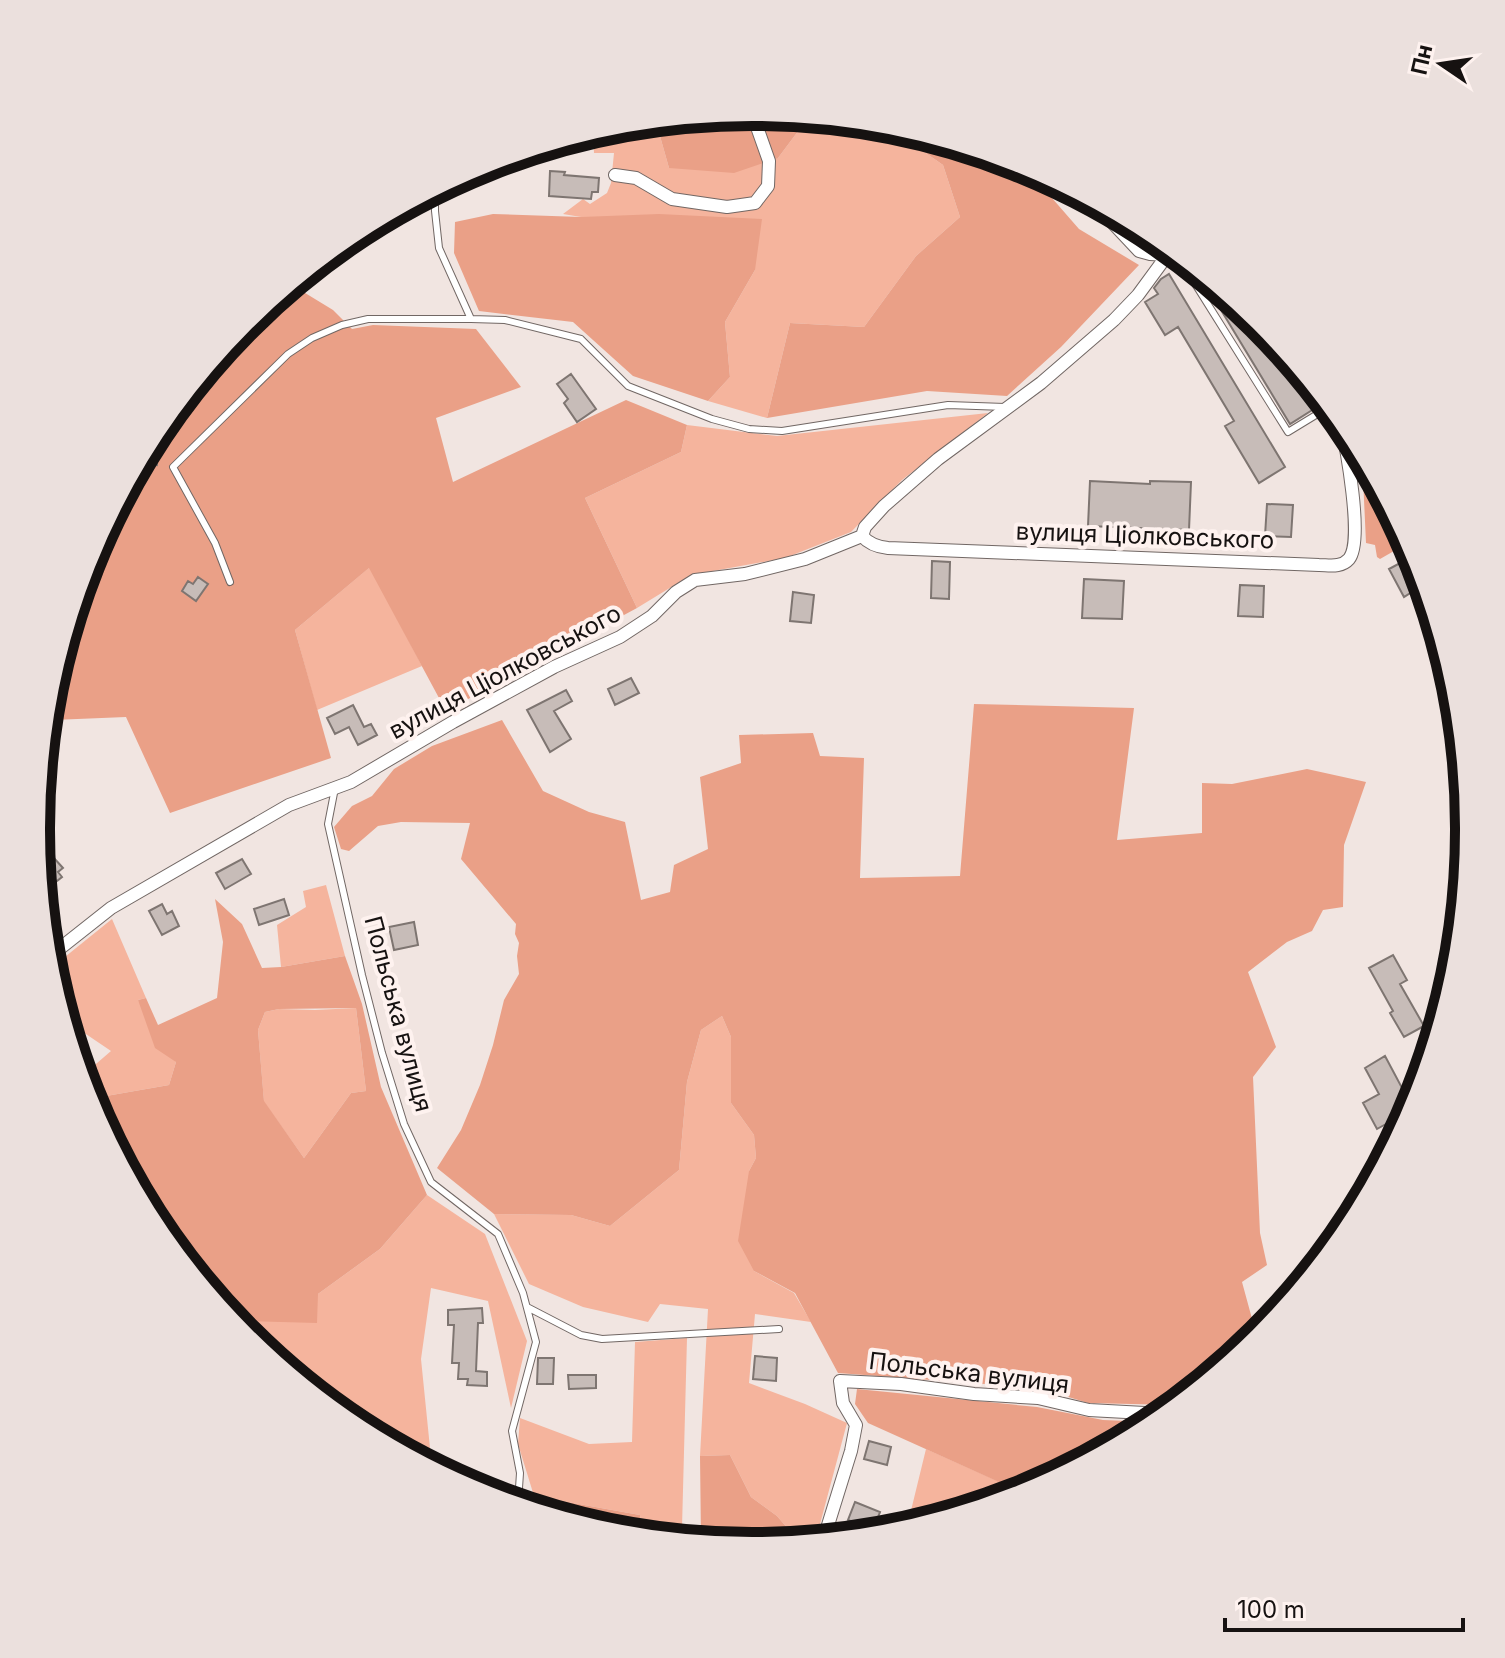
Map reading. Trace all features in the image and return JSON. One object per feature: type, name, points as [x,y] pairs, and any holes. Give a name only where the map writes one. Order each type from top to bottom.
[{"type":"street","points":[[615,175],[636,178],[672,199],[727,207],[755,203],[768,186],[769,161],[757,126]]},
{"type":"street","points":[[1120,231],[1139,251],[1155,254]]},
{"type":"street","points":[[862,536],[865,527],[884,506],[938,459],[1041,383],[1114,320],[1165,261]]},
{"type":"street","name":"вулиця Ціолковського","points":[[60,948],[111,908],[289,805],[351,782],[554,667],[620,637],[652,616],[676,592],[695,580],[745,574],[805,559],[862,536],[867,542],[888,548],[1337,565],[1351,557],[1355,529],[1348,457]]},
{"type":"street","name":"Польська вулиця","points":[[827,1527],[856,1425],[843,1403],[840,1381],[1038,1398],[1089,1410],[1143,1413]]},
{"type":"lane","points":[[435,203],[439,248],[471,319]]},
{"type":"lane","points":[[1189,279],[1288,432],[1319,413]]},
{"type":"lane","points":[[230,582],[215,543],[173,467],[288,354],[312,338],[342,325],[368,319],[505,320],[581,339],[628,386],[712,419],[749,429],[782,431],[948,405],[1008,407]]},
{"type":"lane","name":"Польська вулиця","points":[[335,788],[328,824],[362,975],[404,1124],[431,1182],[498,1234],[527,1307],[536,1342],[512,1431],[520,1473],[519,1491]]},
{"type":"lane","points":[[527,1307],[581,1335],[602,1339],[779,1329]]},
{"type":"path","points":[[152,464],[173,467]]},
{"type":"shaded area","points":[[752,126],[800,128],[778,158],[734,173],[669,168],[659,133]]},
{"type":"shaded area","points":[[800,128],[915,146],[943,165],[960,217],[916,256],[864,327],[790,323],[767,418],[708,401],[730,377],[725,322],[755,270],[563,214],[583,199],[590,204],[607,193],[614,153],[594,153],[594,145],[659,133],[669,168],[778,158]]},
{"type":"shaded area","points":[[915,146],[978,164],[1046,191],[1079,229],[1139,265],[1061,347],[1007,396],[927,391],[767,418],[790,323],[864,327],[916,256],[960,217],[943,165]]},
{"type":"shaded area","points":[[493,214],[581,217],[659,214],[762,219],[755,270],[725,322],[730,377],[708,401],[633,376],[573,322],[479,311],[454,253],[455,222]]},
{"type":"shaded area","points":[[302,291],[333,310],[352,329],[373,325],[476,329],[521,387],[436,418],[453,482],[626,400],[687,425],[681,452],[585,498],[637,608],[446,711],[369,568],[295,630],[331,758],[170,813],[126,717],[59,720],[74,647],[103,560],[144,478],[195,401],[256,332]]},
{"type":"shaded area","points":[[988,413],[902,480],[851,532],[785,558],[691,575],[637,608],[585,498],[681,452],[687,425],[777,436]]},
{"type":"shaded area","points":[[1363,482],[1397,549],[1380,559],[1375,545],[1366,543]]},
{"type":"shaded area","points":[[370,567],[422,666],[317,710],[295,630]]},
{"type":"shaded area","points":[[974,704],[1134,708],[1117,840],[1202,833],[1202,783],[1232,784],[1307,769],[1366,782],[1344,845],[1343,907],[1323,910],[1312,931],[1287,942],[1248,972],[1276,1047],[1253,1077],[1260,1233],[1267,1265],[1242,1282],[1253,1322],[1216,1357],[1155,1405],[1088,1403],[1039,1388],[838,1373],[795,1293],[754,1271],[738,1241],[749,1171],[756,1158],[754,1135],[731,1103],[731,1037],[722,1016],[701,1030],[687,1082],[679,1170],[610,1226],[571,1215],[494,1214],[437,1168],[461,1130],[480,1085],[504,1000],[519,974],[516,924],[461,859],[470,823],[401,822],[378,826],[349,851],[341,849],[334,827],[352,806],[372,796],[394,769],[432,746],[502,720],[543,791],[589,812],[625,822],[641,900],[670,892],[674,865],[708,849],[700,777],[741,763],[739,735],[813,733],[820,756],[864,758],[860,878],[960,876]]},
{"type":"shaded area","points":[[326,885],[345,956],[281,967],[277,925],[306,907],[303,891]]},
{"type":"shaded area","points":[[215,899],[242,924],[262,968],[345,956],[362,1004],[381,1087],[427,1195],[380,1249],[318,1294],[317,1323],[251,1321],[195,1257],[168,1219],[122,1140],[102,1097],[169,1085],[176,1062],[155,1048],[138,1000],[146,998],[158,1025],[217,998],[223,942]],"holes":[[[356,1008],[366,1091],[351,1093],[304,1158],[264,1101],[258,1030],[265,1012]]]},
{"type":"shaded area","points":[[112,919],[146,998],[138,1000],[176,1062],[169,1085],[102,1097],[92,1068],[111,1051],[80,1030],[62,959]]},
{"type":"shaded area","points":[[356,1008],[366,1091],[351,1093],[304,1158],[264,1102],[258,1030],[265,1012]]},
{"type":"shaded area","points":[[722,1016],[731,1037],[731,1103],[754,1135],[756,1158],[749,1171],[754,1271],[794,1293],[811,1322],[755,1314],[749,1383],[847,1423],[819,1528],[789,1530],[777,1516],[751,1497],[730,1455],[700,1456],[708,1309],[660,1304],[648,1322],[583,1307],[529,1284],[494,1214],[571,1215],[610,1226],[679,1170],[687,1082],[701,1030]]},
{"type":"shaded area","points":[[427,1195],[485,1234],[527,1341],[511,1408],[488,1301],[431,1288],[421,1359],[428,1451],[362,1413],[325,1386],[250,1320],[318,1294],[380,1249]]},
{"type":"shaded area","points":[[687,1338],[682,1527],[641,1522],[640,1515],[534,1496],[518,1444],[520,1418],[589,1444],[632,1442],[635,1342]]},
{"type":"shaded area","points":[[857,1389],[1037,1407],[1103,1420],[1130,1421],[1063,1459],[1004,1484],[868,1423],[855,1404]]},
{"type":"shaded area","points":[[926,1449],[1005,1484],[934,1508],[910,1513]]},
{"type":"shaded area","points":[[730,1455],[751,1497],[777,1516],[789,1530],[701,1529],[700,1456]]},
{"type":"shaded area","points":[[534,1496],[640,1515],[641,1522],[571,1508]]},
{"type":"building","points":[[550,171],[599,178],[598,192],[592,192],[591,199],[549,196]]},
{"type":"building","points":[[1169,274],[1285,467],[1259,483],[1225,426],[1234,421],[1178,327],[1165,335],[1145,302],[1158,294],[1154,288]]},
{"type":"building","points":[[1215,300],[1281,366],[1315,408],[1290,424]]},
{"type":"building","points":[[571,374],[596,409],[577,422],[564,403],[568,399],[557,384]]},
{"type":"building","points":[[1090,481],[1150,484],[1150,481],[1191,482],[1189,530],[1088,526]]},
{"type":"building","points":[[1267,504],[1293,505],[1291,537],[1265,536]]},
{"type":"building","points":[[932,561],[950,562],[949,599],[931,598]]},
{"type":"building","points":[[1403,562],[1418,603],[1412,592],[1404,597],[1389,569]]},
{"type":"building","points":[[198,577],[208,584],[196,601],[182,591],[188,581],[193,584]]},
{"type":"building","points":[[1084,579],[1124,581],[1122,619],[1082,618]]},
{"type":"building","points":[[1240,585],[1264,586],[1263,617],[1238,616]]},
{"type":"building","points":[[793,592],[814,595],[811,623],[790,621]]},
{"type":"building","points":[[631,678],[639,693],[615,705],[608,689]]},
{"type":"building","points":[[566,690],[572,701],[554,711],[571,739],[550,752],[527,710]]},
{"type":"building","points":[[353,705],[364,727],[371,724],[377,735],[358,745],[349,727],[335,734],[327,718]]},
{"type":"building","points":[[51,858],[63,868],[58,872],[62,877],[53,884],[52,875]]},
{"type":"building","points":[[242,859],[251,874],[225,889],[216,873]]},
{"type":"building","points":[[284,899],[289,915],[259,925],[254,909]]},
{"type":"building","points":[[162,904],[167,914],[172,911],[179,926],[162,935],[149,911]]},
{"type":"building","points":[[414,922],[418,945],[394,950],[389,927]]},
{"type":"building","points":[[1393,955],[1407,980],[1400,984],[1424,1026],[1404,1037],[1369,968]]},
{"type":"building","points":[[1385,1056],[1402,1088],[1407,1086],[1392,1121],[1377,1129],[1363,1103],[1379,1094],[1365,1068]]},
{"type":"building","points":[[482,1308],[483,1323],[478,1323],[476,1371],[487,1372],[487,1386],[467,1385],[468,1379],[458,1379],[459,1363],[452,1363],[454,1325],[448,1325],[448,1310]]},
{"type":"building","points":[[755,1356],[777,1358],[776,1381],[753,1379]]},
{"type":"building","points":[[538,1358],[554,1358],[553,1384],[537,1384]]},
{"type":"building","points":[[568,1375],[596,1375],[596,1388],[569,1389]]},
{"type":"building","points":[[869,1441],[891,1447],[887,1465],[864,1459]]},
{"type":"building","points":[[855,1502],[880,1512],[877,1520],[856,1523],[848,1520]]}]
